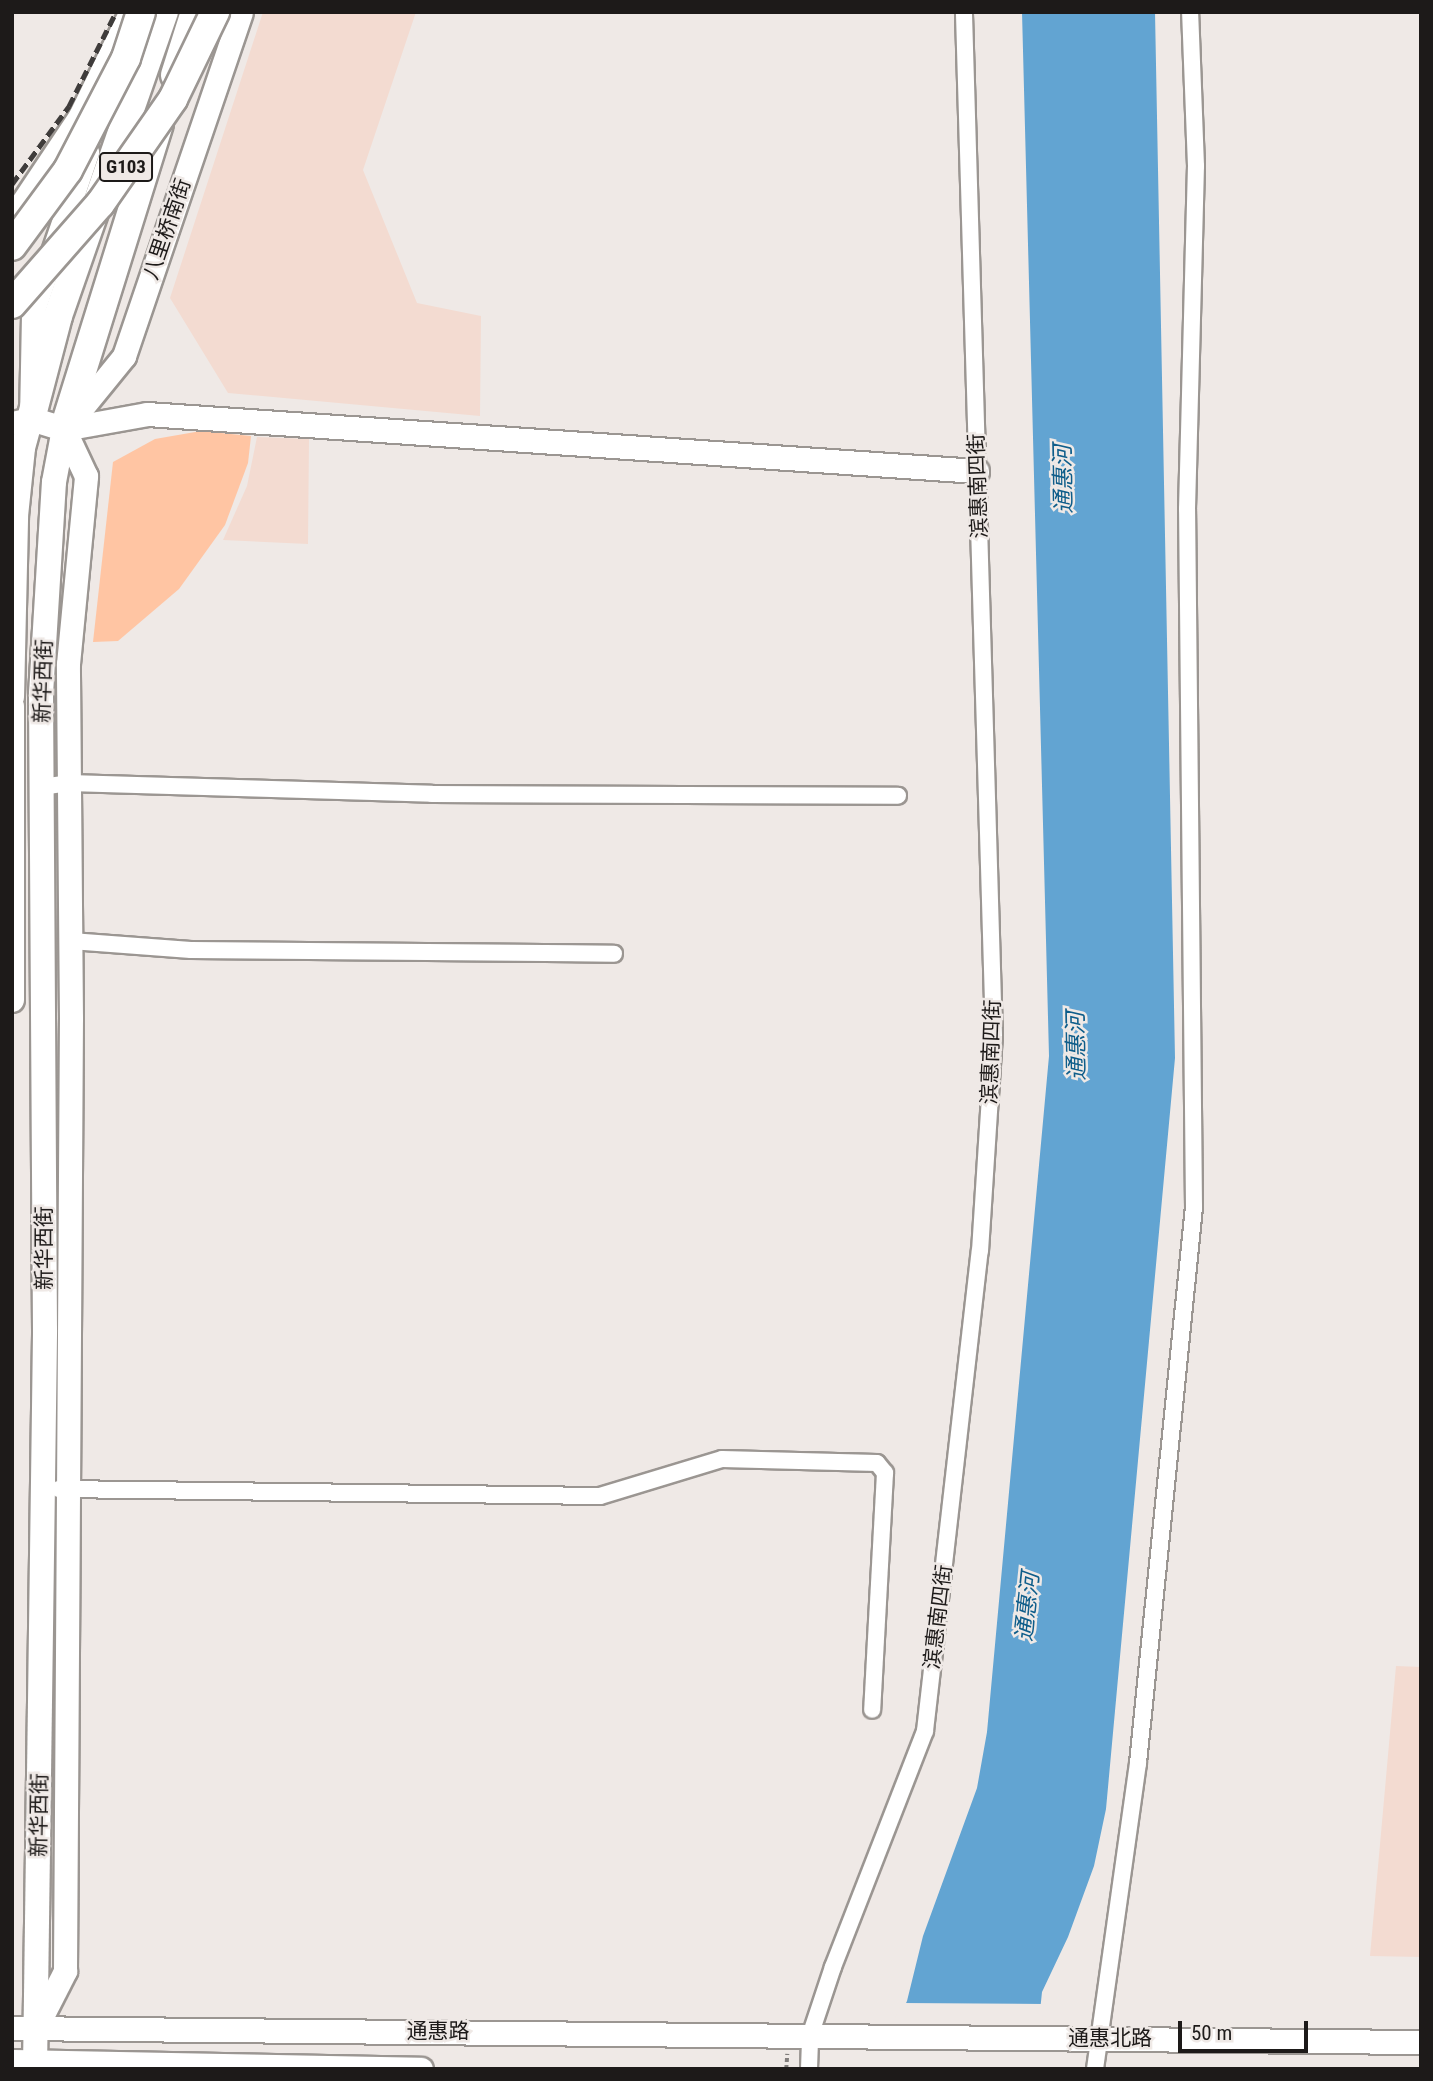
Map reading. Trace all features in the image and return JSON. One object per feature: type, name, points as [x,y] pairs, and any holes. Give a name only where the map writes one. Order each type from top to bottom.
[{"type":"highway","name":"G103","points":[[12,246],[68,170],[126,58],[136,12]]},
{"type":"highway","points":[[21,421],[164,12]]},
{"type":"highway","points":[[64,429],[195,12]]},
{"type":"highway","name":"G103","points":[[12,304],[100,204],[144,141],[173,99],[215,12]]},
{"type":"main road","points":[[21,421],[64,429]]},
{"type":"main road","name":"新华西街","points":[[12,697],[21,421]]},
{"type":"main road","points":[[18,450],[64,429]]},
{"type":"main road","name":"新华西街","points":[[28,2064],[24,2028],[43,1489],[41,694],[52,508],[64,429]]},
{"type":"main road","name":"新华西街","points":[[12,706],[12,1000]]},
{"type":"street","points":[[12,218],[80,116],[136,12]]},
{"type":"street","points":[[21,421],[33,310],[136,12]]},
{"type":"street","name":"八里桥南街","points":[[64,429],[124,356],[241,12]]},
{"type":"street","name":"滨惠南四街","points":[[809,2069],[810,2036],[925,1731],[980,1251],[994,1037],[964,12]]},
{"type":"street","points":[[1095,2069],[1097,2037],[1139,1763],[1194,1207],[1187,509],[1196,166],[1190,12]]},
{"type":"street","points":[[24,2028],[65,1971],[71,941],[68,664],[86,476],[64,429],[146,415],[353,432],[977,471]]},
{"type":"street","points":[[12,471],[18,450]]},
{"type":"street","points":[[41,787],[69,783],[432,794],[898,796]]},
{"type":"street","points":[[71,941],[191,950],[614,954]]},
{"type":"street","points":[[43,1489],[600,1496],[722,1459],[877,1463],[885,1473],[872,1710]]},
{"type":"street","name":"通惠路","points":[[24,2028],[841,2038]]},
{"type":"street","name":"通惠北路","points":[[841,2038],[1097,2037],[1421,2042]]},
{"type":"street","name":"通惠路","points":[[28,2064],[421,2069]]},
{"type":"shaded area","points":[[263,12],[416,12],[363,170],[417,303],[481,316],[480,416],[228,393],[170,298]]},
{"type":"shaded area","points":[[201,431],[251,436],[248,463],[225,525],[179,589],[118,641],[93,642],[113,462],[155,439]]},
{"type":"shaded area","points":[[257,437],[309,439],[308,544],[223,540],[247,486]]},
{"type":"shaded area","points":[[1396,1666],[1421,1667],[1421,1957],[1370,1956]]},
{"type":"water","name":"通惠河","points":[[1022,12],[1155,12],[1175,1058],[1106,1809],[1094,1866],[1068,1937],[1042,1992],[1034,2069],[874,2069],[907,2001],[923,1936],[977,1788],[987,1732],[1049,1056]]},
{"type":"pier","points":[[902,2003],[1044,2004],[1038,2069],[870,2069]]},
{"type":"railway","points":[[12,184],[69,106],[116,12]]}]
